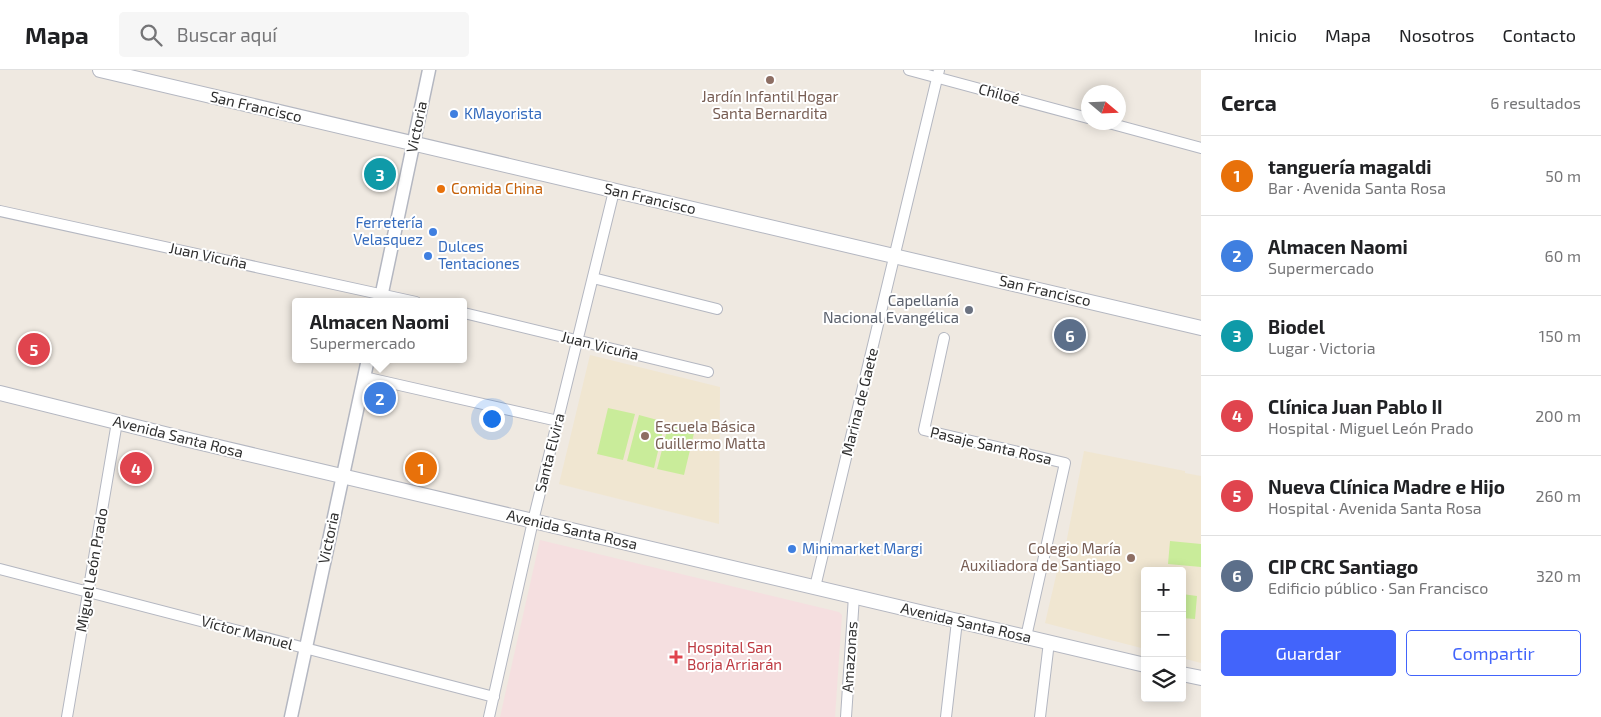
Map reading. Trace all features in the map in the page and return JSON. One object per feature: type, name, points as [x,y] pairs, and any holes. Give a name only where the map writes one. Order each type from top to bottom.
[{"type":"main road","name":"San Francisco","points":[[100,70],[1201,328]]},
{"type":"main road","name":"Avenida Santa Rosa","points":[[0,392],[343,476],[1141,664]]},
{"type":"main road","points":[[1186,675],[1201,678]]},
{"type":"street","name":"Victoria","points":[[381,298],[428,70]]},
{"type":"street","name":"Chiloé","points":[[909,70],[938,74],[1081,116]]},
{"type":"street","name":"Marina de Gaete","points":[[815,587],[938,74]]},
{"type":"street","points":[[1126,128],[1201,148]]},
{"type":"street","name":"Santa Elvira","points":[[489,717],[533,521],[614,190]]},
{"type":"street","name":"Juan Vicuña","points":[[0,211],[381,298]]},
{"type":"street","points":[[592,278],[717,309]]},
{"type":"street","name":"Juan Vicuña","points":[[467,314],[708,372]]},
{"type":"street","name":"Pasaje Santa Rosa","points":[[944,338],[924,430],[1065,463],[1026,637]]},
{"type":"street","name":"Victoria","points":[[291,717],[367,363]]},
{"type":"street","points":[[364,377],[558,421]]},
{"type":"street","name":"Miguel León Prado","points":[[67,717],[117,422]]},
{"type":"street","name":"Víctor Manuel","points":[[0,569],[494,697]]},
{"type":"street","name":"Amazonas","points":[[846,717],[854,596]]},
{"type":"street","points":[[946,717],[958,621]]},
{"type":"street","points":[[1040,717],[1049,642]]},
{"type":"shaded area","name":"Escuela Básica Guillermo Matta","points":[[590,355],[720,387],[719,524],[559,484]]},
{"type":"shaded area","name":"Colegio María Auxiliadora de Santiago","points":[[1084,451],[1185,471],[1185,473],[1201,476],[1201,663],[1186,659],[1186,567],[1141,567],[1141,648],[1045,623],[1059,563],[1064,554]]},
{"type":"shaded area","name":"Hospital San Borja Arriarán","points":[[540,540],[839,612],[842,615],[835,717],[500,717]]},
{"type":"green space","points":[[608,408],[635,414],[623,460],[597,454]]},
{"type":"green space","points":[[639,415],[665,422],[654,468],[627,461]]},
{"type":"green space","points":[[669,423],[695,429],[684,475],[657,469]]},
{"type":"green space","points":[[1170,541],[1201,544],[1201,567],[1168,564]]},
{"type":"green space","points":[[1186,595],[1197,596],[1195,619],[1186,618]]},
{"type":"place","name":"Jardín Infantil Hogar Santa Bernardita","points":[[770,80]]},
{"type":"place","name":"KMayorista","points":[[454,114]]},
{"type":"place","name":"Biodel","points":[[380,174]]},
{"type":"place","name":"Comida China","points":[[441,189]]},
{"type":"place","name":"Ferretería Velasquez","points":[[433,232]]},
{"type":"place","name":"Dulces Tentaciones","points":[[428,256]]},
{"type":"place","name":"Capellanía Nacional Evangélica","points":[[969,310]]},
{"type":"place","name":"CIP CRC Santiago","points":[[1070,335]]},
{"type":"place","name":"Nueva Clínica Madre e Hijo","points":[[34,349]]},
{"type":"place","name":"Almacen Naomi","points":[[380,398]]},
{"type":"place","name":"Escuela Básica Guillermo Matta","points":[[645,436]]},
{"type":"place","name":"Clínica Juan Pablo II","points":[[136,468]]},
{"type":"place","name":"tanguería magaldi","points":[[421,468]]},
{"type":"place","name":"Minimarket Margi","points":[[792,549]]},
{"type":"place","name":"Colegio María Auxiliadora de Santiago","points":[[1131,558]]},
{"type":"place","name":"Hospital San Borja Arriarán","points":[[676,657]]}]
